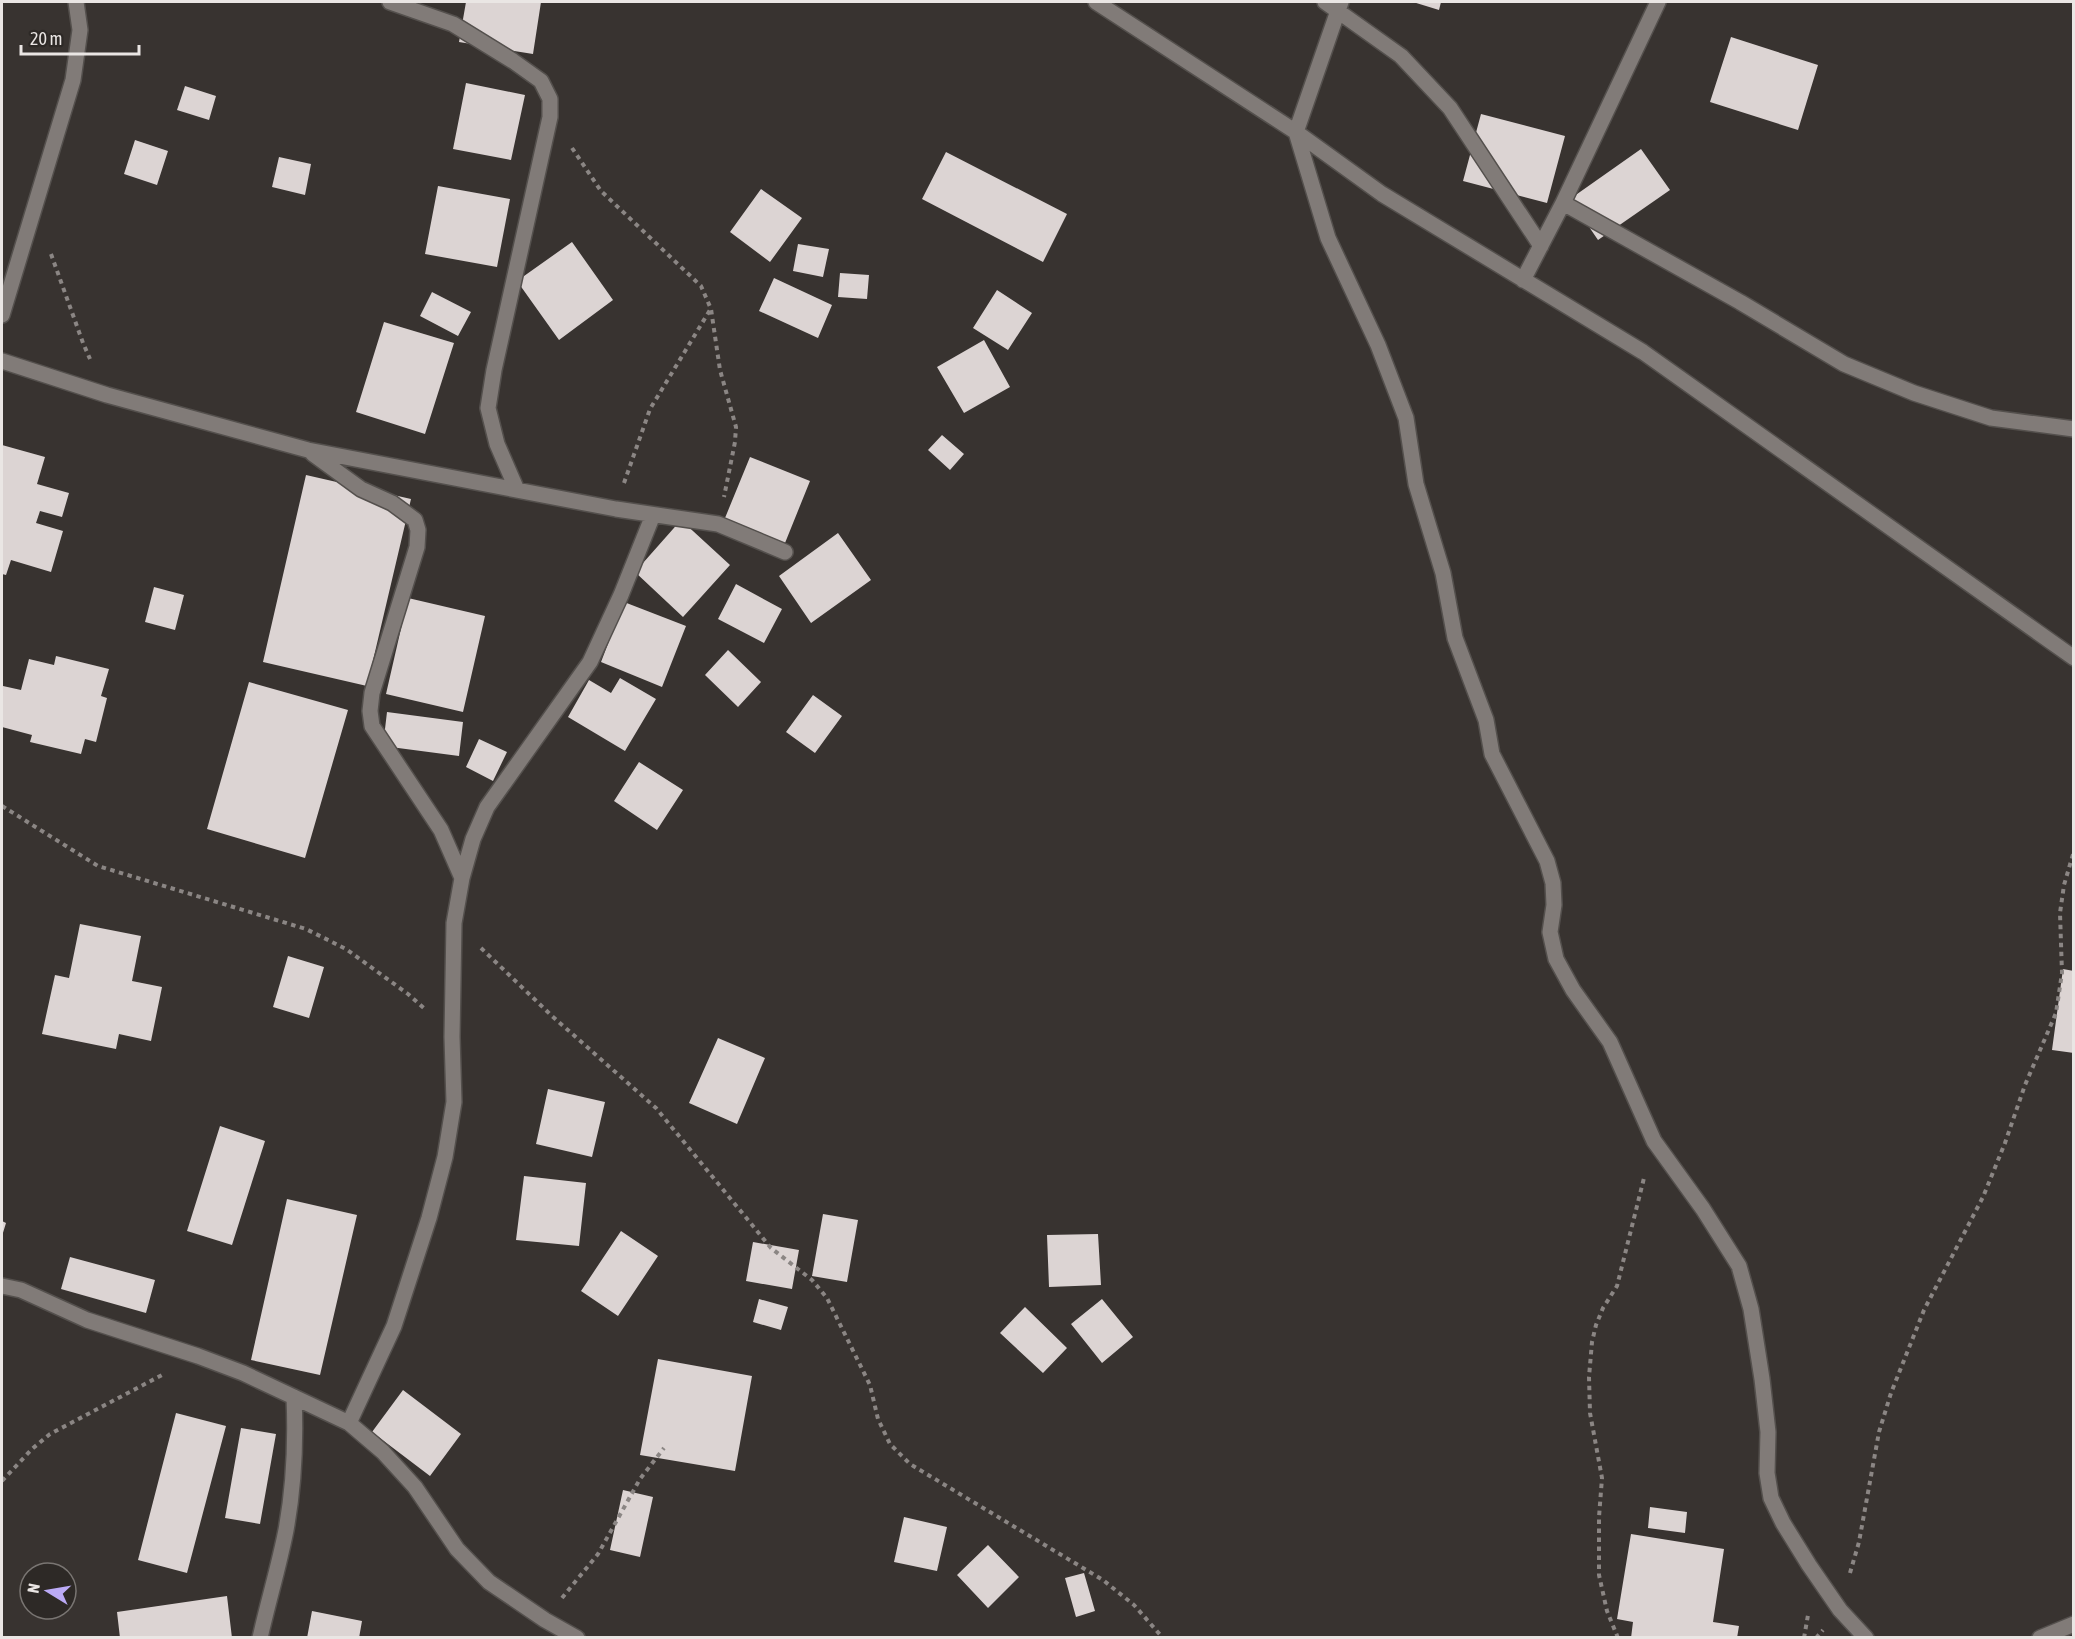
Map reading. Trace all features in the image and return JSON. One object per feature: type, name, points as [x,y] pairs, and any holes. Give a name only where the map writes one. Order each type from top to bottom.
[{"type":"street","points":[[2,315],[73,80],[80,30],[76,2]]},
{"type":"street","points":[[390,2],[453,24],[541,81],[550,99],[550,117],[494,369],[488,408],[497,444],[517,490]]},
{"type":"street","points":[[1096,2],[1296,132],[1382,194],[1643,352],[2073,658]]},
{"type":"street","points":[[1523,280],[1563,203],[1658,2]]},
{"type":"street","points":[[1334,5],[1331,34],[1296,132],[1328,238],[1378,345],[1406,418],[1416,484],[1443,573],[1455,638],[1486,720],[1492,754],[1547,861],[1553,884],[1554,905],[1550,932],[1556,959],[1572,990],[1610,1041],[1654,1141],[1703,1209],[1739,1266],[1751,1309],[1762,1379],[1768,1432],[1767,1473],[1771,1498],[1797,1547],[1840,1610],[1866,1638]]},
{"type":"street","points":[[1334,5],[1401,56],[1450,108],[1540,246]]},
{"type":"street","points":[[1563,203],[1740,302],[1844,364],[1914,393],[1990,418],[2073,429]]},
{"type":"street","points":[[2,361],[107,395],[308,450],[616,509],[718,524],[785,552]]},
{"type":"street","points":[[308,450],[361,489],[392,503],[417,525],[417,547],[372,693],[370,711],[372,726],[441,830],[462,878]]},
{"type":"street","points":[[349,1423],[394,1326],[429,1218],[445,1156],[454,1102],[452,1037],[454,923],[462,878],[473,838],[487,807],[590,662],[621,595],[652,515]]},
{"type":"street","points":[[2,1286],[21,1290],[87,1320],[243,1373],[349,1423],[383,1452],[414,1486],[457,1549],[489,1582],[545,1620],[578,1638]]},
{"type":"street","points":[[260,1638],[286,1531],[296,1437],[294,1397]]},
{"type":"street","points":[[2040,1638],[2073,1624]]},
{"type":"path","points":[[550,117],[601,191],[701,286],[711,309],[720,370],[736,426],[735,442],[718,524]]},
{"type":"path","points":[[35,206],[83,343],[107,395]]},
{"type":"path","points":[[616,509],[650,409],[711,309]]},
{"type":"path","points":[[2,806],[98,866],[306,929],[346,949],[408,994],[452,1037]]},
{"type":"path","points":[[1840,1610],[1859,1542],[1879,1432],[1891,1393],[1924,1310],[1983,1197],[2006,1143],[2029,1076],[2056,1013],[2062,973],[2060,913],[2064,885],[2073,851]]},
{"type":"path","points":[[454,923],[552,1016],[656,1108],[771,1248],[812,1280],[827,1299],[870,1385],[878,1419],[890,1444],[910,1464],[1103,1581],[1134,1605],[1163,1638]]},
{"type":"path","points":[[1618,1638],[1607,1611],[1599,1575],[1602,1478],[1590,1413],[1588,1377],[1596,1325],[1603,1308],[1617,1286],[1654,1141]]},
{"type":"path","points":[[2,1481],[32,1449],[50,1434],[198,1356]]},
{"type":"path","points":[[545,1620],[598,1554],[640,1479],[664,1448]]},
{"type":"building","points":[[466,2],[541,2],[533,54],[459,42]]},
{"type":"building","points":[[1413,2],[1441,2],[1439,10]]},
{"type":"building","points":[[1731,37],[1818,65],[1798,130],[1710,102]]},
{"type":"building","points":[[466,83],[525,95],[511,160],[453,149]]},
{"type":"building","points":[[185,86],[216,96],[209,120],[177,110]]},
{"type":"building","points":[[1481,114],[1565,136],[1547,203],[1463,181]]},
{"type":"building","points":[[135,140],[168,151],[157,185],[124,174]]},
{"type":"building","points":[[1641,149],[1670,190],[1598,240],[1570,199]]},
{"type":"building","points":[[946,152],[1067,214],[1043,262],[922,199]]},
{"type":"building","points":[[279,157],[311,164],[305,195],[272,187]]},
{"type":"building","points":[[438,186],[510,199],[497,267],[425,254]]},
{"type":"building","points":[[761,189],[802,218],[770,262],[730,232]]},
{"type":"building","points":[[572,242],[613,300],[559,340],[517,281]]},
{"type":"building","points":[[798,244],[829,249],[823,277],[793,271]]},
{"type":"building","points":[[840,273],[869,275],[867,299],[838,297]]},
{"type":"building","points":[[774,278],[832,305],[818,338],[759,311]]},
{"type":"building","points":[[997,290],[1032,313],[1008,350],[973,328]]},
{"type":"building","points":[[432,292],[471,312],[458,336],[420,316]]},
{"type":"building","points":[[384,322],[454,343],[425,434],[356,412]]},
{"type":"building","points":[[984,340],[1010,387],[964,413],[937,367]]},
{"type":"building","points":[[942,435],[964,454],[950,470],[928,450]]},
{"type":"building","points":[[2,445],[45,457],[37,484],[69,493],[62,517],[40,511],[36,523],[63,531],[51,572],[11,560],[6,575],[2,574]]},
{"type":"building","points":[[750,457],[810,481],[785,543],[725,518]]},
{"type":"building","points":[[306,475],[411,499],[367,686],[263,662]]},
{"type":"building","points":[[681,520],[730,565],[683,617],[635,572]]},
{"type":"building","points":[[838,533],[871,580],[811,623],[779,576]]},
{"type":"building","points":[[736,584],[782,609],[764,643],[718,619]]},
{"type":"building","points":[[154,587],[184,595],[175,630],[145,622]]},
{"type":"building","points":[[408,598],[485,616],[463,712],[386,694]]},
{"type":"building","points":[[624,602],[686,626],[662,687],[601,662]]},
{"type":"building","points":[[728,650],[761,682],[738,707],[705,675]]},
{"type":"building","points":[[56,656],[109,669],[101,696],[107,698],[96,742],[85,739],[81,754],[30,742],[32,735],[2,727],[3,686],[21,690],[29,659],[54,665]]},
{"type":"building","points":[[620,678],[656,699],[625,751],[568,717],[589,680],[611,693]]},
{"type":"building","points":[[249,682],[348,710],[305,858],[207,829]]},
{"type":"building","points":[[813,695],[842,716],[815,753],[786,732]]},
{"type":"building","points":[[387,712],[463,722],[459,756],[383,746]]},
{"type":"building","points":[[479,739],[507,752],[493,781],[466,767]]},
{"type":"building","points":[[639,762],[683,790],[657,830],[614,801]]},
{"type":"building","points":[[80,924],[141,936],[132,981],[162,987],[151,1041],[119,1034],[116,1049],[42,1034],[55,975],[69,978]]},
{"type":"building","points":[[288,956],[324,967],[309,1018],[273,1007]]},
{"type":"building","points":[[2063,969],[2074,971],[2074,1053],[2052,1050]]},
{"type":"building","points":[[718,1038],[765,1058],[737,1124],[689,1103]]},
{"type":"building","points":[[548,1089],[605,1102],[592,1157],[536,1144]]},
{"type":"building","points":[[220,1126],[265,1141],[232,1245],[187,1231]]},
{"type":"building","points":[[524,1176],[586,1183],[579,1246],[516,1240]]},
{"type":"building","points":[[287,1199],[357,1215],[320,1375],[251,1360]]},
{"type":"building","points":[[823,1214],[858,1220],[847,1282],[812,1276]]},
{"type":"building","points":[[2,1221],[6,1223],[2,1236]]},
{"type":"building","points":[[621,1231],[658,1256],[618,1316],[581,1291]]},
{"type":"building","points":[[1098,1234],[1101,1285],[1049,1287],[1047,1235]]},
{"type":"building","points":[[753,1242],[799,1250],[792,1289],[746,1281]]},
{"type":"building","points":[[70,1257],[155,1280],[146,1313],[61,1289]]},
{"type":"building","points":[[759,1299],[788,1307],[781,1330],[753,1322]]},
{"type":"building","points":[[1102,1299],[1133,1337],[1102,1363],[1071,1324]]},
{"type":"building","points":[[1025,1307],[1067,1348],[1043,1373],[1000,1333]]},
{"type":"building","points":[[658,1359],[752,1376],[735,1471],[640,1455]]},
{"type":"building","points":[[403,1390],[461,1434],[430,1476],[372,1432]]},
{"type":"building","points":[[176,1413],[226,1426],[187,1573],[138,1560]]},
{"type":"building","points":[[241,1428],[276,1434],[260,1524],[225,1518]]},
{"type":"building","points":[[623,1490],[653,1497],[640,1557],[610,1550]]},
{"type":"building","points":[[1650,1507],[1687,1512],[1685,1533],[1648,1528]]},
{"type":"building","points":[[904,1517],[947,1527],[937,1571],[894,1562]]},
{"type":"building","points":[[1631,1534],[1724,1549],[1713,1622],[1739,1626],[1737,1638],[1631,1638],[1633,1622],[1617,1619]]},
{"type":"building","points":[[988,1545],[1019,1577],[988,1608],[957,1575]]},
{"type":"building","points":[[1084,1573],[1095,1611],[1076,1617],[1065,1578]]},
{"type":"building","points":[[227,1596],[232,1638],[120,1638],[117,1612]]},
{"type":"building","points":[[312,1611],[362,1621],[359,1638],[307,1638]]}]
